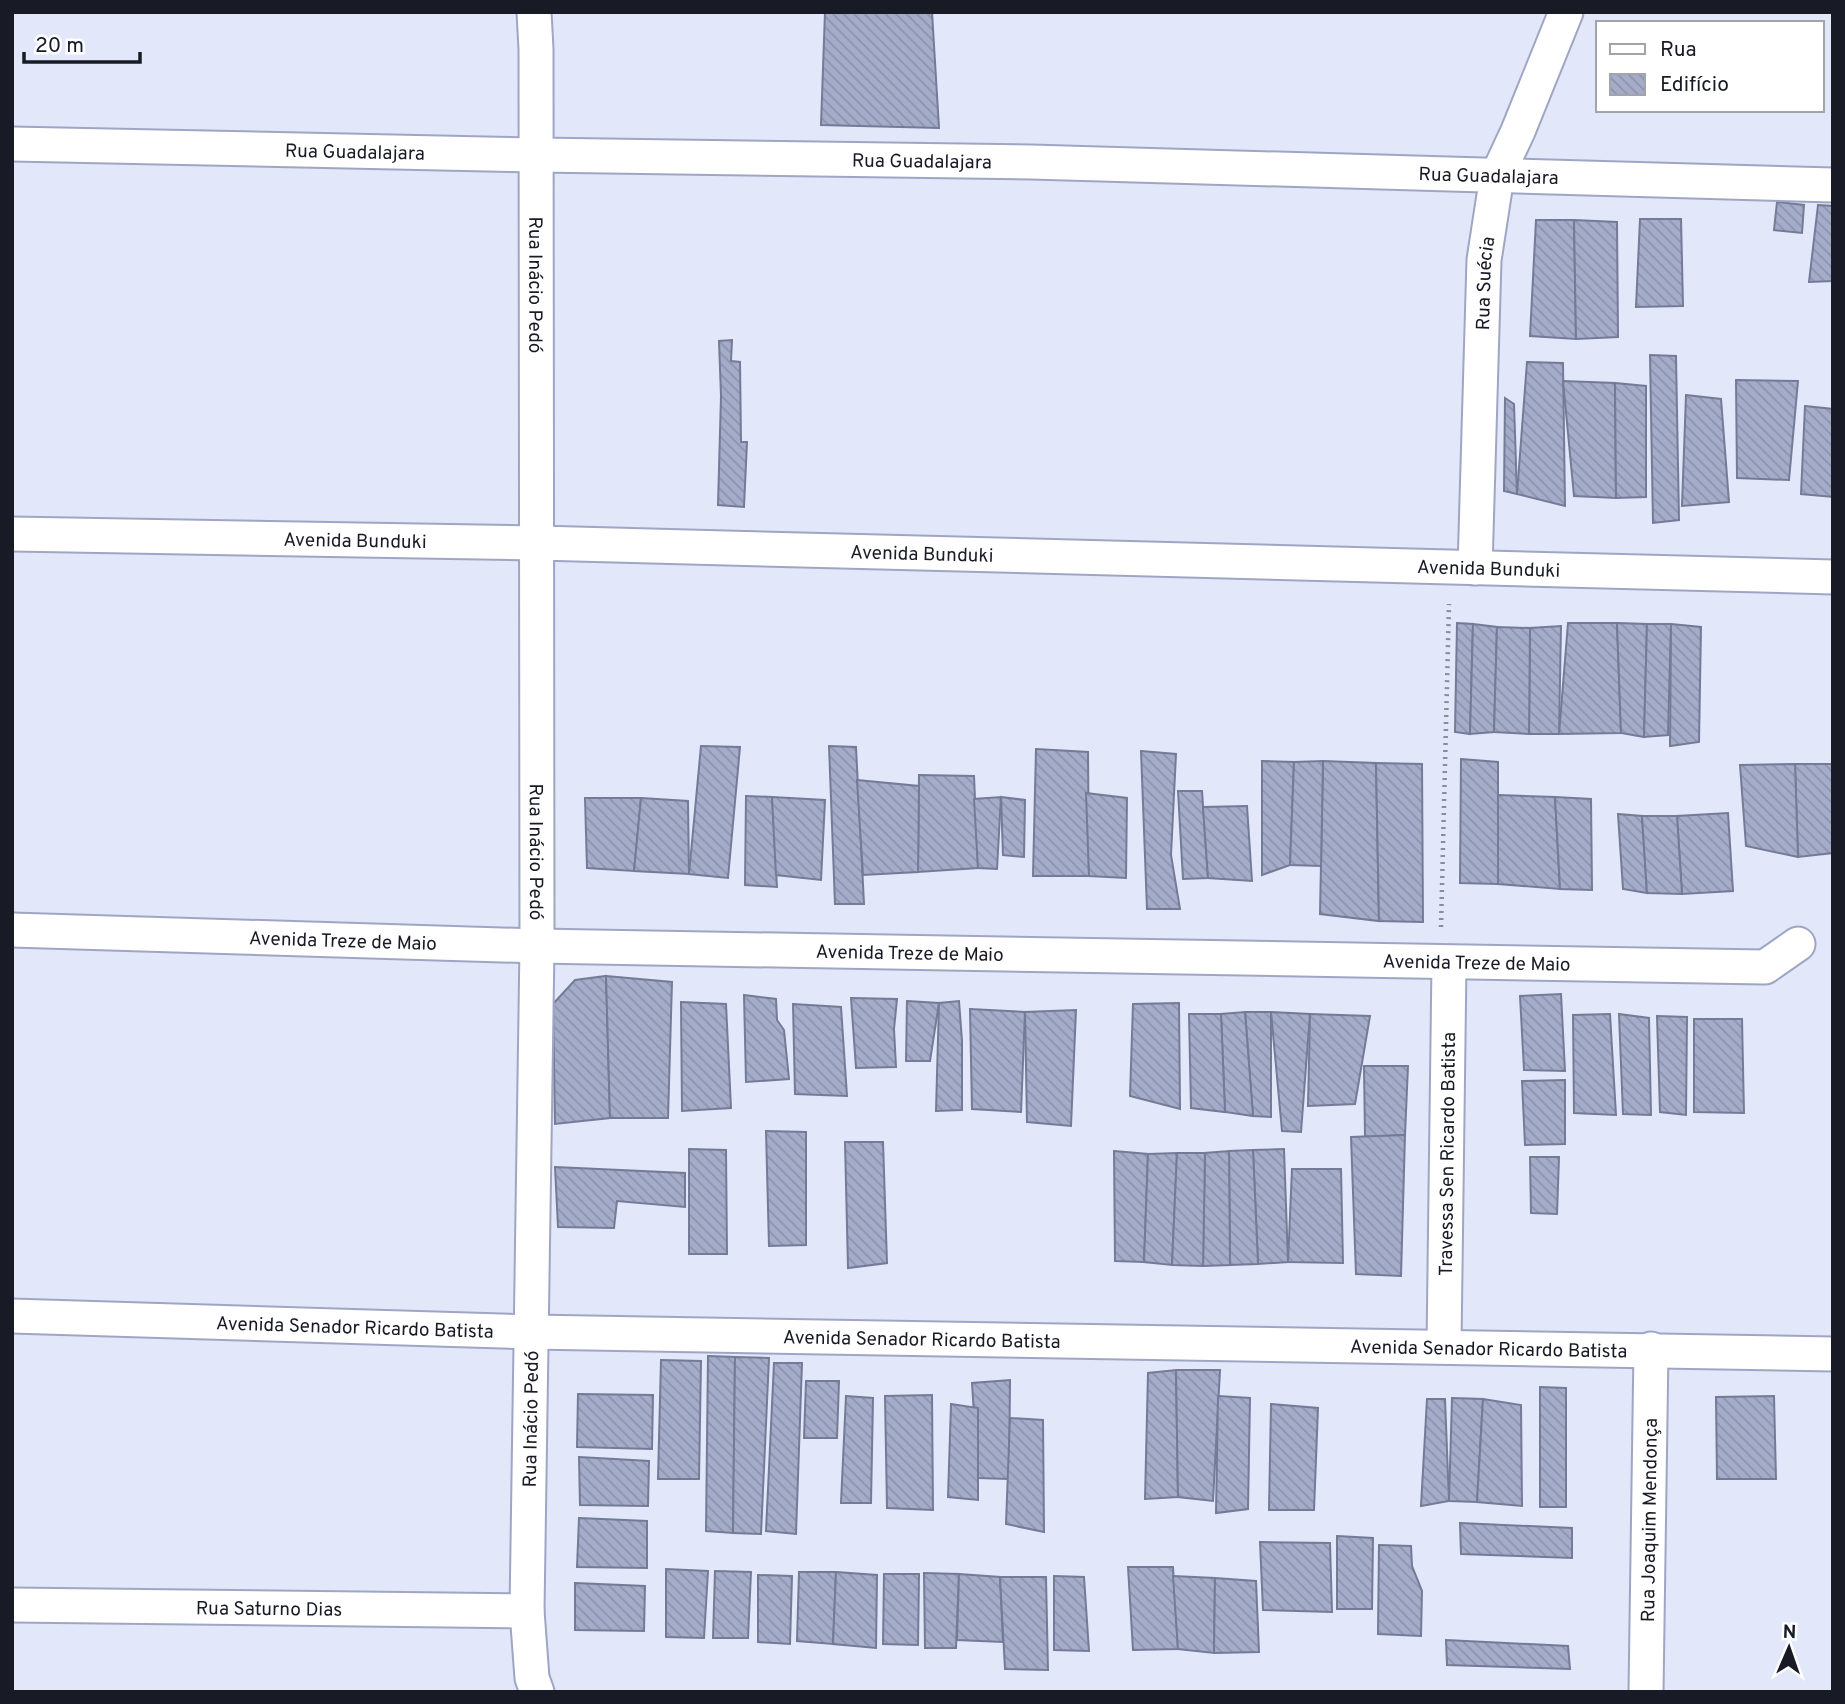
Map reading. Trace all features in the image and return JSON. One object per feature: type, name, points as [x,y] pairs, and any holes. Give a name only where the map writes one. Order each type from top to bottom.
[{"type":"street","name":"Rua Inácio Pedó","points":[[534,12],[537,155],[537,946],[527,1611],[532,1678],[537,1692]]},
{"type":"street","name":"Rua Suécia","points":[[1462,568],[1484,260],[1497,176],[1566,12]]},
{"type":"street","name":"Rua Guadalajara","points":[[12,144],[1031,162],[1833,186]]},
{"type":"street","name":"Avenida Bunduki","points":[[12,534],[538,543],[1833,576]]},
{"type":"street","name":"Avenida Treze de Maio","points":[[12,930],[537,946],[1765,967],[1798,944]]},
{"type":"street","name":"Travessa Sen Ricardo Batista","points":[[1444,1346],[1445,962]]},
{"type":"street","name":"Avenida Senador Ricardo Batista","points":[[12,1317],[531,1332],[1833,1354]]},
{"type":"street","name":"Rua Joaquim Mendonça","points":[[1646,1692],[1651,1349]]},
{"type":"street","name":"Rua Saturno Dias","points":[[12,1605],[527,1611]]},
{"type":"path","points":[[1445,962],[1462,568]]},
{"type":"building","points":[[825,12],[932,12],[939,128],[821,125]]},
{"type":"building","points":[[1777,202],[1804,205],[1802,233],[1774,230]]},
{"type":"building","points":[[1818,205],[1833,206],[1833,281],[1809,282]]},
{"type":"building","points":[[1640,219],[1681,219],[1683,306],[1636,307]]},
{"type":"building","points":[[1536,220],[1574,220],[1576,339],[1530,336]]},
{"type":"building","points":[[1574,220],[1617,222],[1618,337],[1576,339]]},
{"type":"building","points":[[732,340],[731,361],[740,362],[741,442],[747,442],[744,507],[718,505],[721,396],[719,341]]},
{"type":"building","points":[[1650,355],[1676,356],[1679,520],[1653,523]]},
{"type":"building","points":[[1527,362],[1563,363],[1565,506],[1517,494]]},
{"type":"building","points":[[1736,380],[1798,381],[1789,480],[1737,478]]},
{"type":"building","points":[[1563,381],[1615,383],[1616,498],[1574,496]]},
{"type":"building","points":[[1615,383],[1646,386],[1646,497],[1616,498]]},
{"type":"building","points":[[1686,395],[1721,399],[1729,502],[1682,506]]},
{"type":"building","points":[[1505,398],[1514,404],[1517,494],[1504,491]]},
{"type":"building","points":[[1805,406],[1833,409],[1833,497],[1801,494]]},
{"type":"building","points":[[1457,623],[1473,624],[1470,734],[1455,732]]},
{"type":"building","points":[[1568,623],[1617,623],[1621,733],[1559,734]]},
{"type":"building","points":[[1617,623],[1647,624],[1644,737],[1621,733]]},
{"type":"building","points":[[1473,624],[1497,627],[1494,732],[1470,734]]},
{"type":"building","points":[[1647,624],[1671,624],[1668,735],[1644,737]]},
{"type":"building","points":[[1671,624],[1701,627],[1699,742],[1670,746]]},
{"type":"building","points":[[1561,626],[1559,734],[1529,734],[1530,628]]},
{"type":"building","points":[[1497,627],[1530,628],[1529,734],[1494,732]]},
{"type":"building","points":[[701,746],[740,747],[728,878],[689,874]]},
{"type":"building","points":[[829,746],[856,747],[864,904],[835,904]]},
{"type":"building","points":[[1036,749],[1088,752],[1089,876],[1033,876]]},
{"type":"building","points":[[1141,751],[1176,754],[1171,855],[1180,909],[1147,909]]},
{"type":"building","points":[[1461,759],[1498,762],[1498,884],[1460,883]]},
{"type":"building","points":[[1262,761],[1294,762],[1290,865],[1262,875]]},
{"type":"building","points":[[1323,761],[1376,763],[1379,921],[1320,914]]},
{"type":"building","points":[[1323,761],[1321,866],[1290,865],[1294,762]]},
{"type":"building","points":[[1376,763],[1422,764],[1423,922],[1379,921]]},
{"type":"building","points":[[1795,764],[1833,764],[1833,853],[1798,857]]},
{"type":"building","points":[[1795,764],[1798,857],[1746,846],[1740,765]]},
{"type":"building","points":[[919,775],[974,776],[978,868],[918,872]]},
{"type":"building","points":[[857,780],[919,786],[918,872],[863,875]]},
{"type":"building","points":[[1178,791],[1202,791],[1208,878],[1183,879]]},
{"type":"building","points":[[1086,793],[1127,798],[1126,878],[1089,876]]},
{"type":"building","points":[[1498,795],[1555,797],[1560,889],[1498,884]]},
{"type":"building","points":[[746,796],[772,797],[777,887],[745,885]]},
{"type":"building","points":[[772,797],[825,800],[821,880],[776,875]]},
{"type":"building","points":[[1001,797],[1025,800],[1024,857],[1003,855]]},
{"type":"building","points":[[1001,797],[997,869],[978,868],[974,799]]},
{"type":"building","points":[[1555,797],[1591,799],[1592,890],[1560,889]]},
{"type":"building","points":[[585,798],[641,798],[634,871],[587,868]]},
{"type":"building","points":[[641,798],[688,801],[689,874],[634,871]]},
{"type":"building","points":[[1247,806],[1252,881],[1208,878],[1203,807]]},
{"type":"building","points":[[1728,813],[1733,891],[1682,894],[1677,816]]},
{"type":"building","points":[[1618,814],[1642,816],[1647,893],[1623,889]]},
{"type":"building","points":[[1642,816],[1677,816],[1682,894],[1647,893]]},
{"type":"building","points":[[606,976],[610,1118],[555,1124],[553,1004],[575,980]]},
{"type":"building","points":[[606,976],[672,982],[668,1118],[610,1118]]},
{"type":"building","points":[[1561,994],[1565,1071],[1524,1070],[1520,996]]},
{"type":"building","points":[[744,995],[776,999],[777,1020],[784,1030],[789,1079],[746,1082]]},
{"type":"building","points":[[851,998],[897,999],[894,1029],[896,1067],[856,1068]]},
{"type":"building","points":[[907,1001],[939,1003],[930,1061],[906,1061]]},
{"type":"building","points":[[959,1001],[962,1110],[936,1111],[939,1003]]},
{"type":"building","points":[[681,1002],[726,1004],[731,1108],[682,1111]]},
{"type":"building","points":[[1179,1003],[1180,1109],[1130,1096],[1133,1004]]},
{"type":"building","points":[[793,1004],[841,1007],[847,1096],[795,1094]]},
{"type":"building","points":[[970,1009],[1025,1012],[1021,1112],[972,1109]]},
{"type":"building","points":[[1076,1010],[1071,1126],[1027,1122],[1025,1012]]},
{"type":"building","points":[[1245,1012],[1271,1012],[1271,1117],[1253,1116]]},
{"type":"building","points":[[1245,1012],[1253,1116],[1225,1112],[1221,1014]]},
{"type":"building","points":[[1271,1012],[1310,1014],[1301,1132],[1282,1131]]},
{"type":"building","points":[[1189,1014],[1221,1014],[1225,1112],[1191,1108]]},
{"type":"building","points":[[1310,1014],[1370,1016],[1355,1104],[1308,1106]]},
{"type":"building","points":[[1610,1014],[1616,1115],[1574,1113],[1573,1015]]},
{"type":"building","points":[[1619,1014],[1649,1018],[1651,1115],[1623,1114]]},
{"type":"building","points":[[1657,1016],[1687,1017],[1686,1115],[1660,1112]]},
{"type":"building","points":[[1694,1019],[1742,1019],[1744,1113],[1694,1112]]},
{"type":"building","points":[[1364,1066],[1408,1066],[1405,1135],[1365,1137]]},
{"type":"building","points":[[1565,1080],[1565,1144],[1525,1145],[1522,1081]]},
{"type":"building","points":[[766,1131],[806,1132],[806,1245],[769,1246]]},
{"type":"building","points":[[1405,1135],[1401,1276],[1356,1274],[1351,1137]]},
{"type":"building","points":[[845,1142],[883,1142],[887,1263],[848,1268]]},
{"type":"building","points":[[689,1149],[726,1150],[727,1254],[689,1254]]},
{"type":"building","points":[[1284,1149],[1288,1262],[1258,1264],[1253,1150]]},
{"type":"building","points":[[1253,1150],[1258,1264],[1230,1265],[1229,1151]]},
{"type":"building","points":[[1114,1151],[1148,1154],[1144,1262],[1115,1261]]},
{"type":"building","points":[[1229,1151],[1230,1265],[1203,1266],[1205,1153]]},
{"type":"building","points":[[1177,1153],[1172,1265],[1144,1262],[1148,1154]]},
{"type":"building","points":[[1177,1153],[1205,1153],[1203,1266],[1172,1265]]},
{"type":"building","points":[[1530,1157],[1559,1157],[1557,1214],[1531,1213]]},
{"type":"building","points":[[555,1167],[685,1173],[685,1207],[617,1201],[614,1228],[558,1227]]},
{"type":"building","points":[[1292,1169],[1341,1169],[1343,1263],[1288,1262]]},
{"type":"building","points":[[708,1356],[735,1357],[733,1533],[706,1531]]},
{"type":"building","points":[[735,1357],[769,1358],[761,1534],[733,1533]]},
{"type":"building","points":[[661,1360],[701,1361],[699,1479],[658,1479]]},
{"type":"building","points":[[774,1363],[802,1363],[796,1534],[766,1531]]},
{"type":"building","points":[[1176,1370],[1178,1497],[1145,1499],[1148,1373]]},
{"type":"building","points":[[1176,1370],[1220,1370],[1213,1501],[1178,1497]]},
{"type":"building","points":[[1010,1380],[1009,1479],[978,1478],[972,1383]]},
{"type":"building","points":[[806,1381],[839,1381],[837,1438],[804,1438]]},
{"type":"building","points":[[1540,1387],[1566,1388],[1566,1507],[1540,1507]]},
{"type":"building","points":[[578,1394],[653,1395],[652,1449],[577,1447]]},
{"type":"building","points":[[932,1395],[933,1510],[887,1508],[885,1396]]},
{"type":"building","points":[[846,1396],[873,1398],[871,1503],[841,1503]]},
{"type":"building","points":[[1218,1396],[1250,1398],[1248,1509],[1216,1513]]},
{"type":"building","points":[[1774,1396],[1776,1479],[1717,1479],[1716,1397]]},
{"type":"building","points":[[1452,1398],[1483,1399],[1477,1502],[1449,1501]]},
{"type":"building","points":[[1427,1399],[1445,1399],[1449,1501],[1421,1506]]},
{"type":"building","points":[[1483,1399],[1521,1405],[1522,1506],[1477,1502]]},
{"type":"building","points":[[951,1404],[978,1408],[978,1500],[948,1497]]},
{"type":"building","points":[[1271,1404],[1318,1408],[1314,1510],[1269,1510]]},
{"type":"building","points":[[1010,1418],[1043,1420],[1044,1532],[1006,1524]]},
{"type":"building","points":[[579,1457],[649,1461],[648,1506],[580,1505]]},
{"type":"building","points":[[579,1518],[647,1521],[647,1568],[577,1567]]},
{"type":"building","points":[[1460,1523],[1572,1528],[1572,1558],[1461,1554]]},
{"type":"building","points":[[1337,1536],[1373,1538],[1372,1609],[1337,1609]]},
{"type":"building","points":[[1260,1542],[1330,1543],[1332,1612],[1263,1610]]},
{"type":"building","points":[[1379,1545],[1411,1546],[1412,1566],[1422,1591],[1421,1636],[1378,1634]]},
{"type":"building","points":[[1128,1567],[1173,1567],[1178,1649],[1133,1650]]},
{"type":"building","points":[[666,1569],[708,1571],[704,1638],[666,1637]]},
{"type":"building","points":[[715,1571],[751,1572],[748,1638],[713,1638]]},
{"type":"building","points":[[799,1572],[836,1572],[833,1644],[797,1641]]},
{"type":"building","points":[[836,1572],[877,1575],[876,1648],[833,1644]]},
{"type":"building","points":[[924,1573],[959,1574],[956,1648],[925,1648]]},
{"type":"building","points":[[884,1574],[919,1574],[918,1645],[883,1644]]},
{"type":"building","points":[[959,1574],[1000,1577],[1003,1642],[957,1640]]},
{"type":"building","points":[[758,1575],[792,1576],[790,1644],[758,1642]]},
{"type":"building","points":[[1054,1576],[1084,1577],[1089,1651],[1054,1650]]},
{"type":"building","points":[[1173,1576],[1215,1578],[1214,1653],[1178,1649]]},
{"type":"building","points":[[1000,1577],[1046,1577],[1048,1670],[1005,1669]]},
{"type":"building","points":[[1215,1578],[1256,1581],[1259,1652],[1214,1653]]},
{"type":"building","points":[[575,1583],[645,1586],[644,1631],[575,1630]]},
{"type":"building","points":[[1446,1640],[1568,1646],[1570,1669],[1447,1665]]}]
